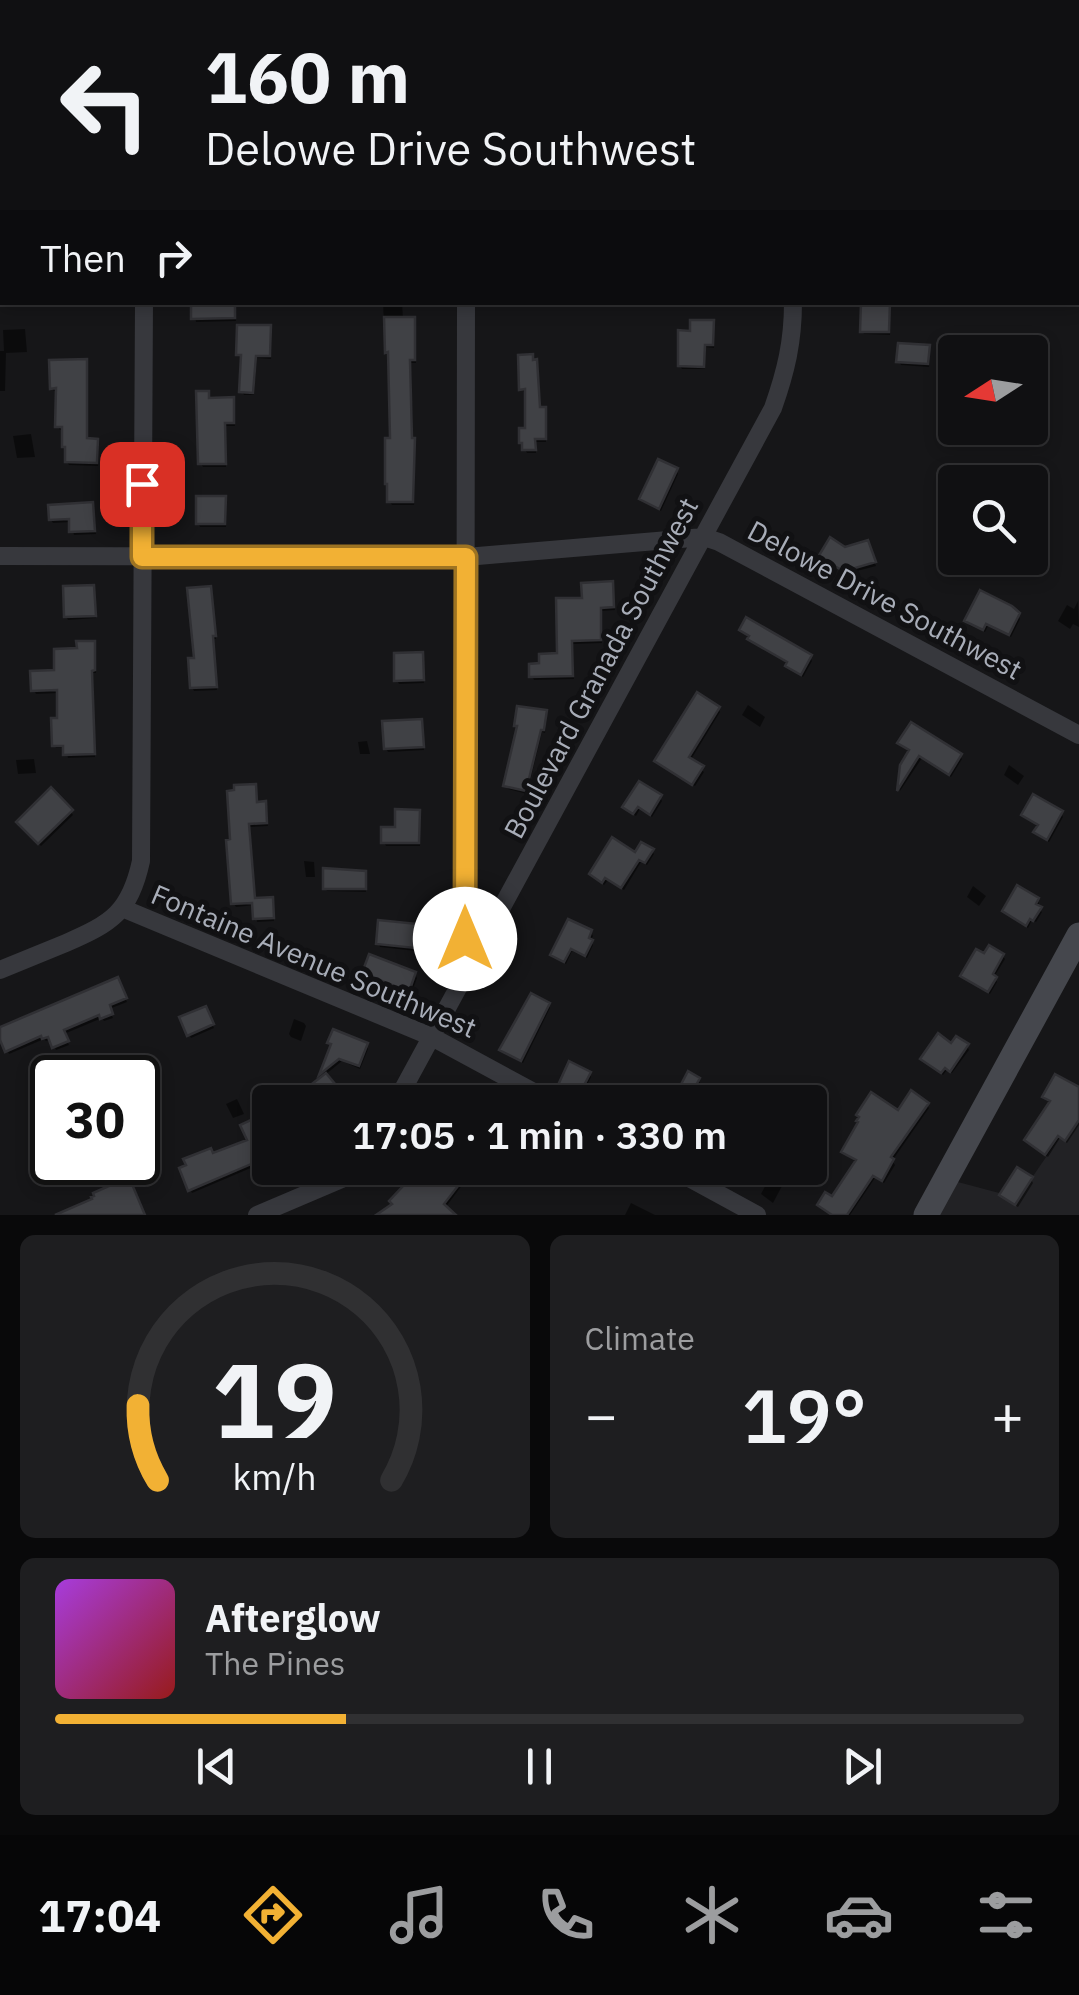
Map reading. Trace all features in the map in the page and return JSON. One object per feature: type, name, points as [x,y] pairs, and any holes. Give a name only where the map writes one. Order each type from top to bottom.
[{"type":"street","points":[[122,908],[136,886],[141,861],[144,305]]},
{"type":"street","points":[[465,977],[466,305]]},
{"type":"street","name":"Boulevard Granada Southwest","points":[[405,1085],[773,408],[786,373],[793,336],[793,305]]},
{"type":"street","name":"Delowe Drive Southwest","points":[[0,556],[466,557],[704,537],[1079,735]]},
{"type":"street","name":"Fontaine Avenue Southwest","points":[[0,970],[94,931],[122,908],[432,1037],[521,1085]]},
{"type":"street","points":[[926,1215],[1079,935]]},
{"type":"street","points":[[258,1215],[328,1185]]},
{"type":"street","points":[[702,1185],[758,1215]]},
{"type":"shaded area","points":[[1079,1109],[1079,1215],[919,1215],[939,1177],[1018,1198]]},
{"type":"building","points":[[191,305],[235,305],[235,318],[191,319]]},
{"type":"building","points":[[861,305],[890,305],[889,332],[860,332]]},
{"type":"building","points":[[384,317],[415,317],[415,360],[410,360],[415,438],[413,502],[387,502],[385,438],[390,438]]},
{"type":"building","points":[[690,320],[714,320],[713,345],[705,345],[704,367],[678,366],[678,330],[690,331]]},
{"type":"building","points":[[237,325],[271,325],[270,356],[256,356],[253,393],[239,392],[241,355],[236,355]]},
{"type":"building","points":[[898,343],[930,345],[928,364],[896,362]]},
{"type":"building","points":[[533,354],[533,360],[537,359],[540,407],[546,407],[546,439],[535,439],[536,450],[522,450],[519,428],[525,428],[525,389],[519,390],[518,355]]},
{"type":"building","points":[[87,359],[87,438],[98,439],[97,463],[65,462],[62,427],[55,427],[56,388],[50,389],[49,360]]},
{"type":"building","points":[[196,391],[209,391],[209,398],[234,397],[234,423],[225,423],[226,464],[198,464]]},
{"type":"building","points":[[658,459],[678,468],[659,509],[639,499]]},
{"type":"building","points":[[196,496],[226,496],[225,524],[196,524]]},
{"type":"building","points":[[93,502],[95,531],[69,532],[69,519],[49,520],[48,505]]},
{"type":"building","points":[[830,537],[845,547],[868,540],[876,562],[855,568],[851,575],[818,557]]},
{"type":"building","points":[[613,581],[614,607],[601,608],[601,640],[572,641],[573,676],[529,677],[529,664],[539,663],[539,654],[557,653],[556,598],[582,598],[581,583]]},
{"type":"building","points":[[94,585],[96,616],[64,617],[63,586]]},
{"type":"building","points":[[211,586],[217,687],[190,688],[188,658],[194,658],[187,588]]},
{"type":"building","points":[[980,590],[1020,613],[1009,635],[986,624],[983,630],[964,621]]},
{"type":"building","points":[[746,617],[812,655],[801,675],[785,666],[787,662],[747,639],[749,636],[739,630]]},
{"type":"building","points":[[76,641],[95,641],[95,754],[63,755],[63,746],[52,746],[51,718],[57,718],[57,690],[31,691],[30,671],[54,670],[54,649],[77,648]]},
{"type":"building","points":[[423,652],[424,680],[394,681],[394,653]]},
{"type":"building","points":[[697,692],[720,707],[689,757],[704,766],[692,785],[654,761]]},
{"type":"building","points":[[517,706],[547,710],[526,791],[503,786],[517,726]]},
{"type":"building","points":[[422,719],[424,747],[384,749],[382,721]]},
{"type":"building","points":[[911,722],[962,754],[949,775],[919,756],[897,791],[900,765],[909,750],[897,743]]},
{"type":"building","points":[[639,781],[662,795],[650,815],[638,807],[633,814],[622,807]]},
{"type":"building","points":[[256,784],[257,802],[266,801],[267,823],[249,824],[255,898],[273,897],[274,918],[253,919],[252,903],[231,904],[227,791],[234,790],[234,785]]},
{"type":"building","points":[[51,787],[73,810],[38,844],[16,822]]},
{"type":"building","points":[[1033,794],[1063,811],[1047,840],[1033,832],[1038,825],[1021,815]]},
{"type":"building","points":[[395,809],[420,810],[419,843],[381,843],[381,827],[395,827]]},
{"type":"building","points":[[612,837],[635,852],[641,842],[654,849],[645,863],[639,860],[621,888],[605,878],[602,883],[589,874]]},
{"type":"building","points":[[323,868],[366,871],[366,889],[323,889]]},
{"type":"building","points":[[1017,885],[1039,898],[1036,904],[1042,907],[1026,926],[1002,911]]},
{"type":"building","points":[[568,919],[592,930],[589,938],[593,940],[585,956],[571,949],[564,962],[550,955]]},
{"type":"building","points":[[378,920],[418,924],[415,948],[376,944]]},
{"type":"building","points":[[989,945],[1004,954],[988,992],[960,976],[976,949],[984,953]]},
{"type":"building","points":[[369,954],[416,972],[409,992],[362,973]]},
{"type":"building","points":[[118,977],[127,998],[110,1005],[113,1014],[100,1019],[99,1015],[64,1030],[69,1041],[52,1048],[48,1037],[41,1036],[5,1052],[0,1027]]},
{"type":"building","points":[[531,993],[550,1003],[521,1061],[499,1050]]},
{"type":"building","points":[[206,1006],[214,1024],[187,1036],[179,1017]]},
{"type":"building","points":[[333,1029],[368,1043],[359,1066],[339,1059],[319,1075],[331,1044],[327,1043]]},
{"type":"building","points":[[938,1033],[951,1043],[956,1036],[969,1044],[950,1072],[945,1068],[941,1073],[920,1059]]},
{"type":"building","points":[[569,1061],[591,1072],[584,1085],[559,1083]]},
{"type":"building","points":[[688,1071],[700,1078],[696,1085],[681,1085]]},
{"type":"building","points":[[326,1073],[336,1085],[311,1085]]},
{"type":"building","points":[[1055,1074],[1079,1087],[1079,1120],[1065,1141],[1058,1136],[1045,1155],[1024,1140],[1050,1101],[1042,1097]]},
{"type":"building","points":[[911,1090],[929,1103],[891,1157],[894,1159],[882,1181],[873,1176],[847,1215],[832,1215],[817,1205],[825,1192],[832,1196],[856,1160],[841,1152],[858,1122],[856,1115],[871,1092],[898,1110]]},
{"type":"building","points":[[252,1120],[252,1164],[188,1191],[179,1168],[186,1165],[183,1159],[247,1140],[240,1125]]},
{"type":"building","points":[[1017,1167],[1033,1177],[1015,1205],[999,1195]]},
{"type":"building","points":[[111,1185],[132,1185],[145,1215],[55,1215],[92,1199],[93,1193]]},
{"type":"building","points":[[404,1185],[459,1185],[444,1204],[456,1215],[376,1215],[392,1204],[389,1201]]},
{"type":"route","points":[[142,484],[142,557],[466,557],[465,939]]}]
